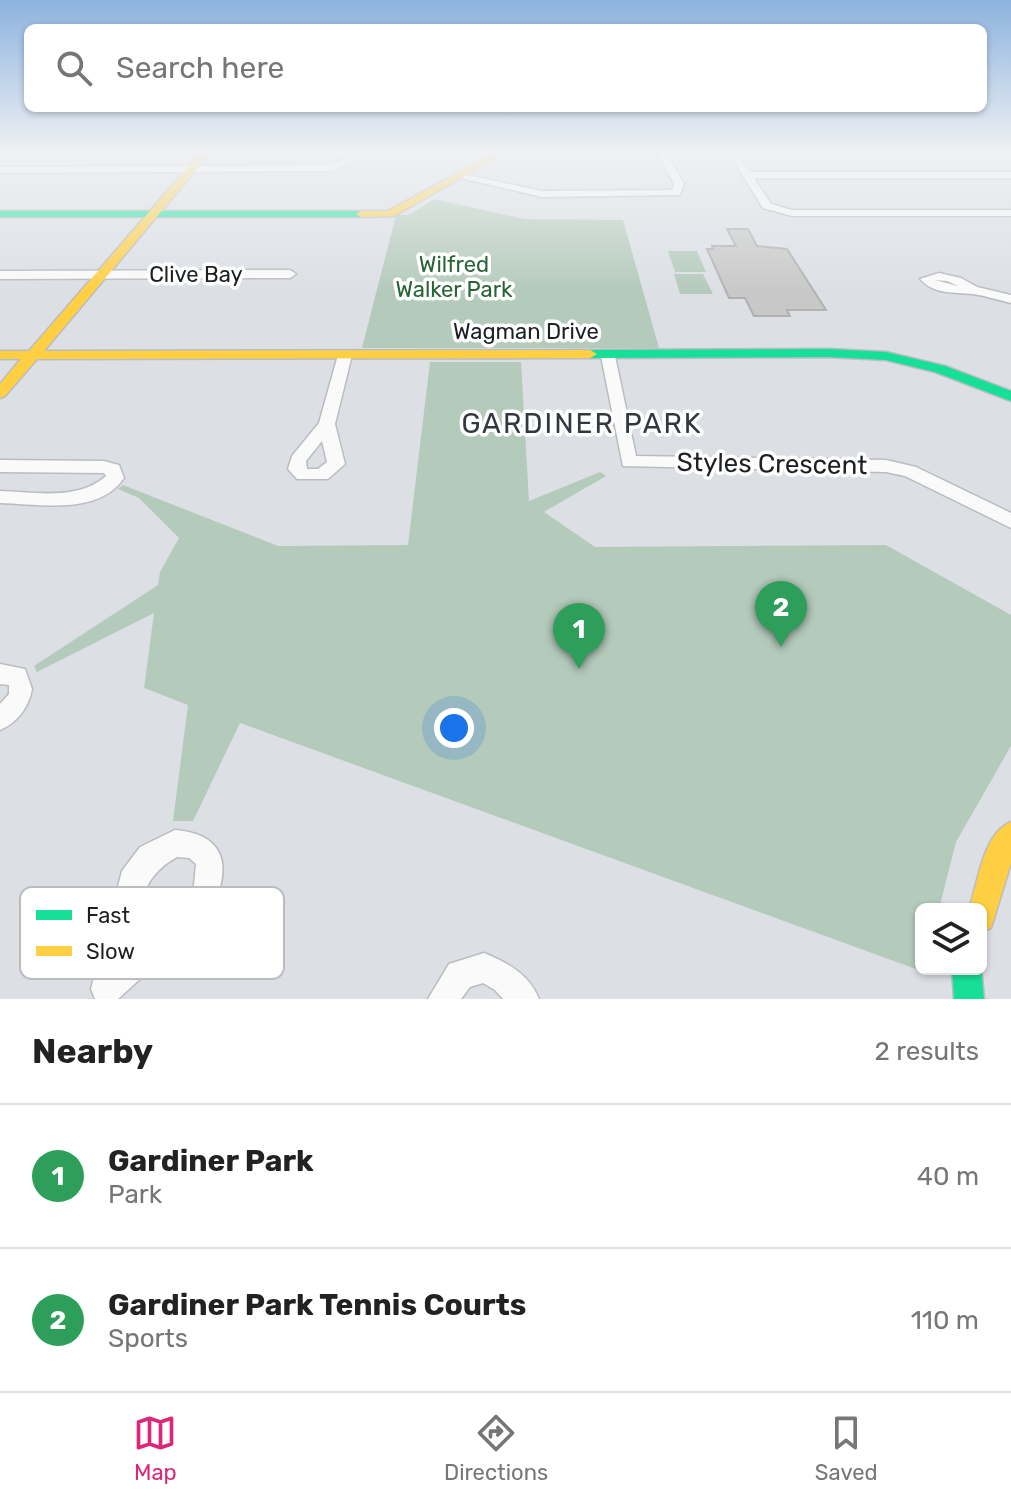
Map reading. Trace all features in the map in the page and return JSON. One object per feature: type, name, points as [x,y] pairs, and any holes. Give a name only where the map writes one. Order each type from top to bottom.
[{"type":"street","points":[[0,393],[166,199]]},
{"type":"street","points":[[0,214],[390,214],[417,199]]},
{"type":"street","points":[[762,199],[767,206],[792,213],[1011,213]]},
{"type":"street","name":"Clive Bay","points":[[0,275],[290,274]]},
{"type":"street","points":[[973,290],[1011,299]]},
{"type":"street","name":"Wagman Drive","points":[[0,355],[608,356],[829,353],[886,356],[940,369],[1011,396]]},
{"type":"street","points":[[327,424],[345,355]]},
{"type":"street","name":"Styles Crescent","points":[[608,356],[629,462],[886,466],[910,471],[1011,521]]},
{"type":"street","points":[[0,466],[104,467],[113,469],[115,478],[107,488],[93,494],[0,497]]},
{"type":"street","points":[[0,674],[17,676],[21,692],[0,719]]},
{"type":"street","points":[[985,903],[1001,850],[1011,835]]},
{"type":"street","points":[[130,887],[139,868],[162,848],[175,843],[198,846],[206,854],[211,865],[208,887]]},
{"type":"street","points":[[443,999],[460,975],[484,968],[506,979],[524,999]]},
{"type":"street","points":[[967,975],[969,999]]},
{"type":"street","points":[[103,994],[119,979]]},
{"type":"green space","name":"Wilfred Walker Park","points":[[434,199],[524,219],[623,220],[659,348],[362,348],[396,215],[409,215]]},
{"type":"green space","points":[[668,251],[697,251],[706,272],[675,272]]},
{"type":"green space","points":[[674,274],[703,274],[713,294],[680,294]]},
{"type":"green space","name":"GARDINER PARK","points":[[430,362],[521,362],[529,501],[600,472],[606,476],[544,512],[595,547],[886,545],[1011,615],[1011,746],[956,842],[941,903],[915,903],[915,969],[240,723],[193,821],[173,821],[188,705],[144,688],[154,613],[37,672],[34,666],[158,585],[160,572],[179,538],[139,498],[118,489],[123,485],[278,546],[408,545]]},
{"type":"building","points":[[727,229],[748,229],[757,246],[787,249],[826,310],[787,310],[790,316],[754,316],[745,298],[729,298],[707,249],[713,249],[712,246],[736,246]]},
{"type":"traffic: fast","points":[[0,214],[361,214]]},
{"type":"traffic: fast","points":[[590,354],[829,353],[886,356],[940,369],[1011,396]]},
{"type":"traffic: fast","points":[[967,975],[969,999]]},
{"type":"traffic: slow","points":[[0,393],[166,199]]},
{"type":"traffic: slow","points":[[361,214],[390,214],[418,199]]},
{"type":"traffic: slow","points":[[0,355],[590,354]]},
{"type":"traffic: slow","points":[[985,903],[1001,850],[1011,835]]},
{"type":"place","name":"Gardiner Park Tennis Courts","points":[[781,647]]},
{"type":"place","name":"Gardiner Park","points":[[579,669]]},
{"type":"district","name":"GARDINER PARK","points":[[582,423]]}]
